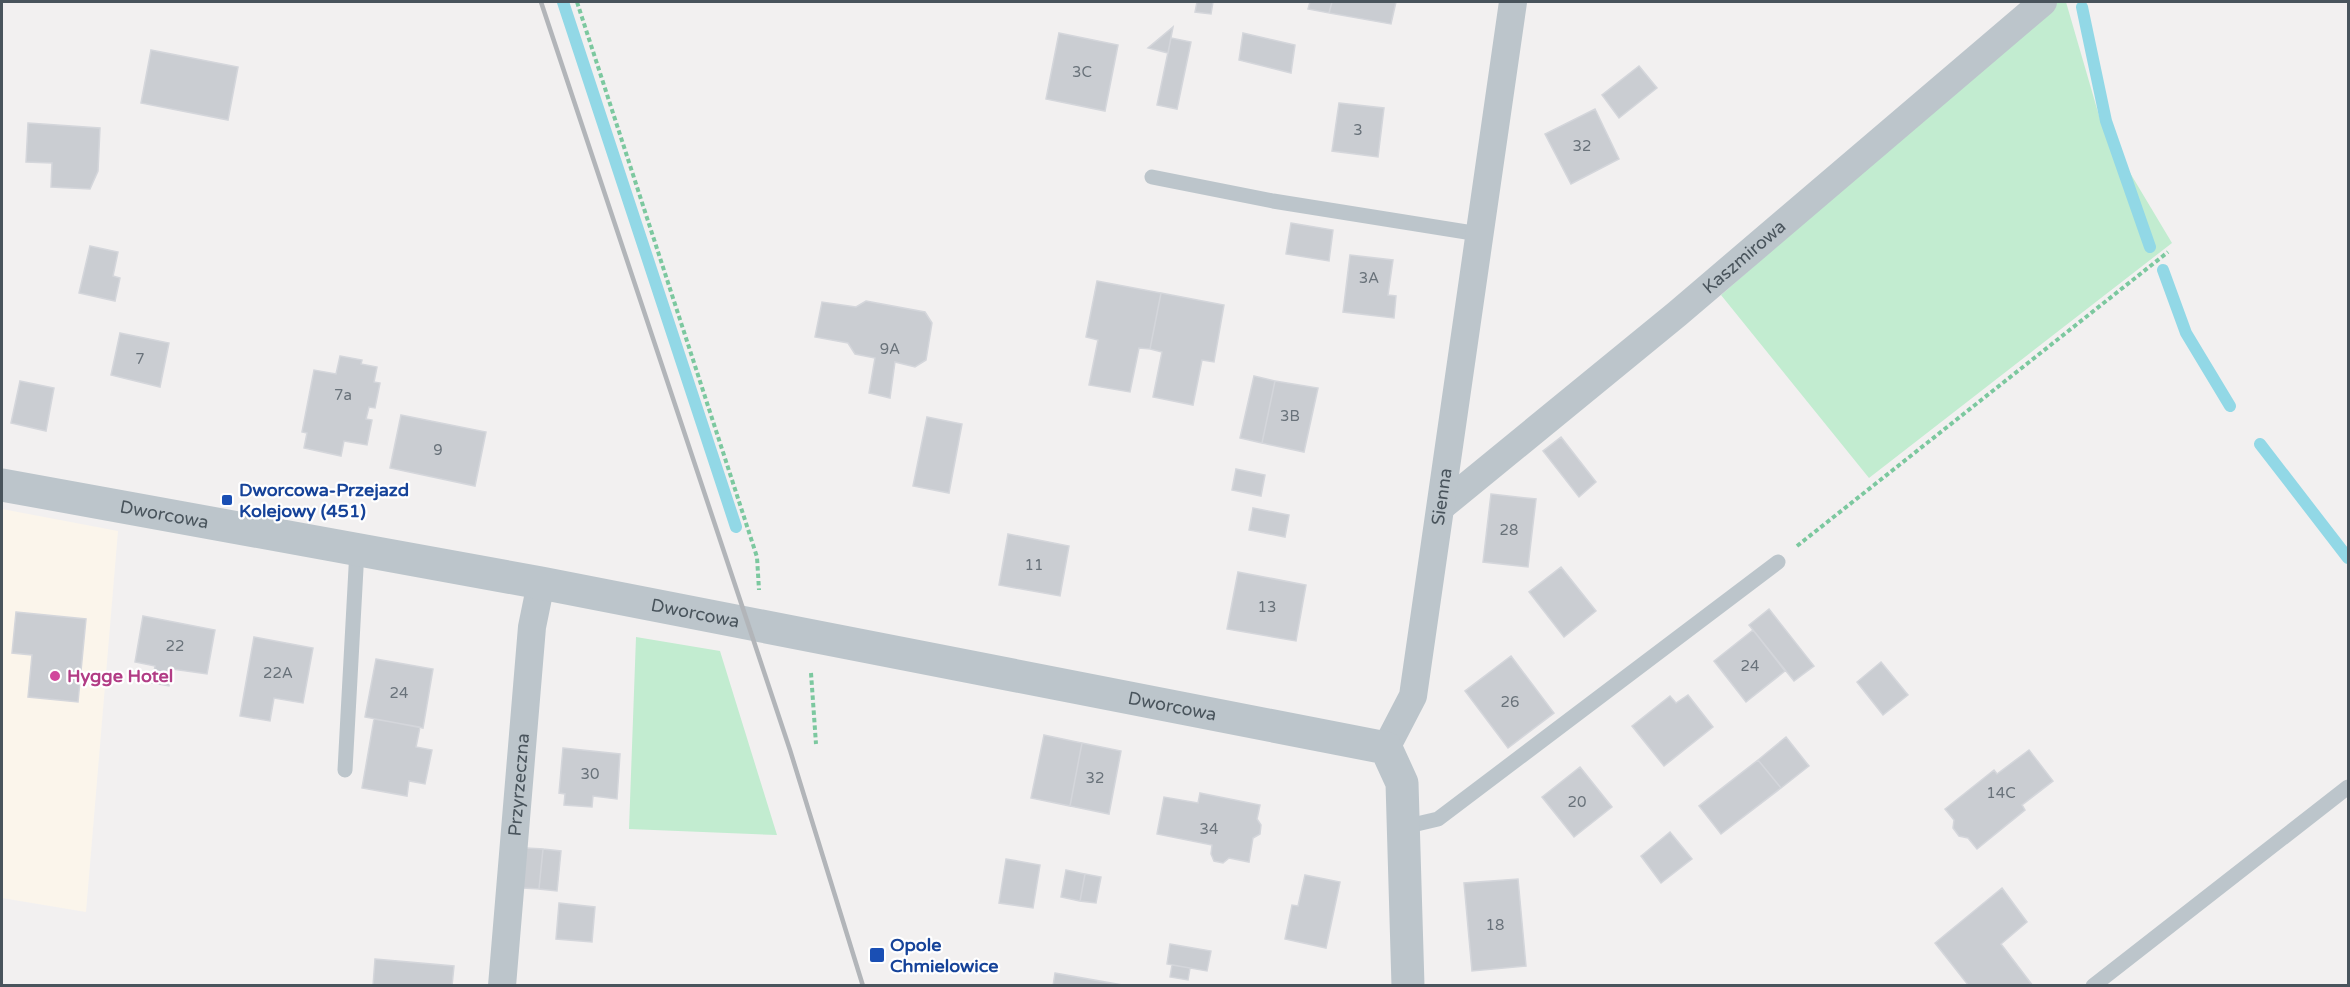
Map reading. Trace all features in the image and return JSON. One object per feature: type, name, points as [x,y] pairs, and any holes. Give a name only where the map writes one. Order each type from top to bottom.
[{"type":"street","name":"Sienna","points":[[1386,748],[1413,696],[1513,2]]},
{"type":"street","name":"Kaszmirowa","points":[[1441,507],[1677,314],[2043,2]]},
{"type":"street","name":"Dworcowa","points":[[2,485],[541,583],[1386,748]]},
{"type":"street","name":"Przyrzeczna","points":[[502,986],[532,627],[541,583]]},
{"type":"street","points":[[1386,748],[1402,783],[1408,986]]},
{"type":"lane","points":[[1152,177],[1274,201],[1479,234]]},
{"type":"lane","points":[[345,770],[357,550]]},
{"type":"lane","points":[[1404,827],[1438,819],[1778,562]]},
{"type":"lane","points":[[2093,986],[2349,787]]},
{"type":"path","points":[[577,2],[757,556],[762,627]]},
{"type":"path","points":[[1778,562],[2168,252]]},
{"type":"path","points":[[811,666],[816,744]]},
{"type":"shaded area","points":[[2,509],[118,531],[86,912],[2,898]]},
{"type":"green space","points":[[2055,2],[2066,2],[2102,126],[2172,243],[1869,478],[1721,295]]},
{"type":"green space","points":[[636,637],[720,651],[777,835],[629,829]]},
{"type":"building","points":[[1197,2],[1213,2],[1211,14],[1195,12]]},
{"type":"building","points":[[1310,2],[1332,2],[1329,13],[1308,9]]},
{"type":"building","points":[[1332,2],[1396,2],[1391,24],[1329,13]]},
{"type":"building","points":[[1173,27],[1168,53],[1148,48]]},
{"type":"building","points":[[1059,33],[1118,45],[1105,111],[1046,99]]},
{"type":"building","points":[[1243,33],[1295,45],[1291,73],[1239,60]]},
{"type":"building","points":[[1171,38],[1191,42],[1177,109],[1157,105]]},
{"type":"building","points":[[151,50],[238,67],[228,120],[141,103]]},
{"type":"building","points":[[1639,66],[1657,88],[1619,118],[1602,95]]},
{"type":"building","points":[[1339,103],[1384,108],[1378,157],[1332,151]]},
{"type":"building","points":[[1595,109],[1619,159],[1571,184],[1545,134]]},
{"type":"building","points":[[28,123],[100,128],[98,171],[90,189],[51,187],[52,163],[26,162]]},
{"type":"building","points":[[1291,223],[1333,230],[1329,261],[1286,254]]},
{"type":"building","points":[[90,246],[118,252],[113,276],[120,278],[115,301],[79,293]]},
{"type":"building","points":[[1350,255],[1393,260],[1388,295],[1396,296],[1394,318],[1343,312]]},
{"type":"building","points":[[1097,281],[1161,293],[1150,349],[1139,348],[1130,392],[1089,385],[1098,340],[1086,337]]},
{"type":"building","points":[[1161,293],[1224,305],[1214,362],[1202,360],[1193,405],[1153,397],[1162,352],[1150,349]]},
{"type":"building","points":[[866,301],[925,312],[932,323],[926,360],[915,367],[895,362],[890,398],[869,393],[875,358],[855,354],[848,343],[815,337],[822,302],[856,307]]},
{"type":"building","points":[[120,333],[169,343],[160,387],[111,375]]},
{"type":"building","points":[[340,356],[362,360],[361,364],[377,367],[374,382],[380,383],[375,408],[369,407],[366,419],[372,420],[367,445],[344,441],[341,456],[304,448],[307,433],[302,432],[314,370],[336,374]]},
{"type":"building","points":[[1254,376],[1275,381],[1262,443],[1240,438]]},
{"type":"building","points":[[20,381],[54,388],[46,431],[11,423]]},
{"type":"building","points":[[1275,381],[1318,388],[1304,452],[1262,443]]},
{"type":"building","points":[[401,415],[486,432],[475,486],[390,468]]},
{"type":"building","points":[[927,417],[962,424],[949,493],[913,486]]},
{"type":"building","points":[[1561,437],[1596,482],[1579,497],[1543,451]]},
{"type":"building","points":[[1236,469],[1265,475],[1261,496],[1232,490]]},
{"type":"building","points":[[1491,494],[1536,499],[1528,567],[1483,562]]},
{"type":"building","points":[[1253,508],[1289,515],[1285,537],[1249,530]]},
{"type":"building","points":[[1008,534],[1069,546],[1060,596],[999,585]]},
{"type":"building","points":[[1561,567],[1596,611],[1564,637],[1529,592]]},
{"type":"building","points":[[1238,572],[1306,585],[1296,641],[1227,629]]},
{"type":"building","points":[[1769,609],[1814,666],[1794,681],[1749,625]]},
{"type":"building","name":"Hygge Hotel","points":[[16,612],[86,619],[78,702],[28,697],[32,655],[12,653]]},
{"type":"building","points":[[143,616],[215,630],[207,674],[172,669],[169,686],[152,683],[155,666],[135,662]]},
{"type":"building","points":[[1753,630],[1785,671],[1746,702],[1714,661]]},
{"type":"building","points":[[254,637],[313,648],[303,703],[274,698],[270,721],[240,716]]},
{"type":"building","points":[[1511,656],[1554,713],[1508,748],[1465,691]]},
{"type":"building","points":[[376,659],[433,669],[423,728],[365,717]]},
{"type":"building","points":[[1881,662],[1908,695],[1883,715],[1857,682]]},
{"type":"building","points":[[1688,695],[1713,727],[1664,766],[1632,726],[1670,696],[1676,703]]},
{"type":"building","points":[[374,719],[420,727],[416,747],[432,750],[425,784],[409,781],[407,796],[362,788]]},
{"type":"building","points":[[1044,735],[1082,743],[1070,806],[1031,798]]},
{"type":"building","points":[[1786,737],[1809,766],[1781,788],[1758,760]]},
{"type":"building","points":[[1082,743],[1121,751],[1109,814],[1070,806]]},
{"type":"building","points":[[563,748],[620,754],[617,799],[593,796],[592,807],[564,805],[565,794],[559,793]]},
{"type":"building","points":[[2029,750],[2053,781],[2022,805],[2025,810],[1977,849],[1968,838],[1959,836],[1953,828],[1954,820],[1945,809],[1994,770],[1997,774]]},
{"type":"building","points":[[1758,760],[1781,788],[1721,834],[1699,806]]},
{"type":"building","points":[[1580,767],[1612,807],[1574,837],[1542,797]]},
{"type":"building","points":[[1200,793],[1260,805],[1257,819],[1261,825],[1260,834],[1253,838],[1249,862],[1229,858],[1223,863],[1214,861],[1211,854],[1212,845],[1157,834],[1164,797],[1198,803]]},
{"type":"building","points":[[1670,832],[1692,859],[1661,883],[1641,856]]},
{"type":"building","points":[[526,848],[543,849],[539,889],[523,888]]},
{"type":"building","points":[[543,849],[561,851],[557,891],[539,889]]},
{"type":"building","points":[[1006,859],[1040,865],[1033,908],[999,903]]},
{"type":"building","points":[[1066,870],[1085,874],[1080,901],[1061,897]]},
{"type":"building","points":[[1085,874],[1101,877],[1096,903],[1080,901]]},
{"type":"building","points":[[1305,875],[1340,882],[1326,948],[1285,939],[1292,905],[1298,906]]},
{"type":"building","points":[[1518,879],[1526,966],[1472,971],[1464,883]]},
{"type":"building","points":[[2002,888],[2027,922],[2001,944],[2033,986],[1969,986],[1935,943]]},
{"type":"building","points":[[559,903],[595,907],[592,942],[556,939]]},
{"type":"building","points":[[1170,944],[1211,951],[1207,971],[1167,964]]},
{"type":"building","points":[[375,959],[454,966],[452,986],[373,986]]},
{"type":"building","points":[[1172,965],[1190,968],[1188,980],[1170,977]]},
{"type":"building","points":[[1055,973],[1122,985],[1122,986],[1053,986]]},
{"type":"waterway","points":[[563,2],[736,527]]},
{"type":"waterway","points":[[2082,7],[2106,121],[2150,247]]},
{"type":"waterway","points":[[2163,270],[2186,333],[2230,406]]},
{"type":"waterway","points":[[2260,444],[2348,558]]},
{"type":"railway","points":[[541,2],[790,750],[863,986]]},
{"type":"place","name":"Dworcowa-Przejazd Kolejowy (451)","points":[[227,500]]},
{"type":"place","name":"Hygge Hotel","points":[[55,676]]},
{"type":"place","name":"Opole Chmielowice","points":[[877,955]]}]
